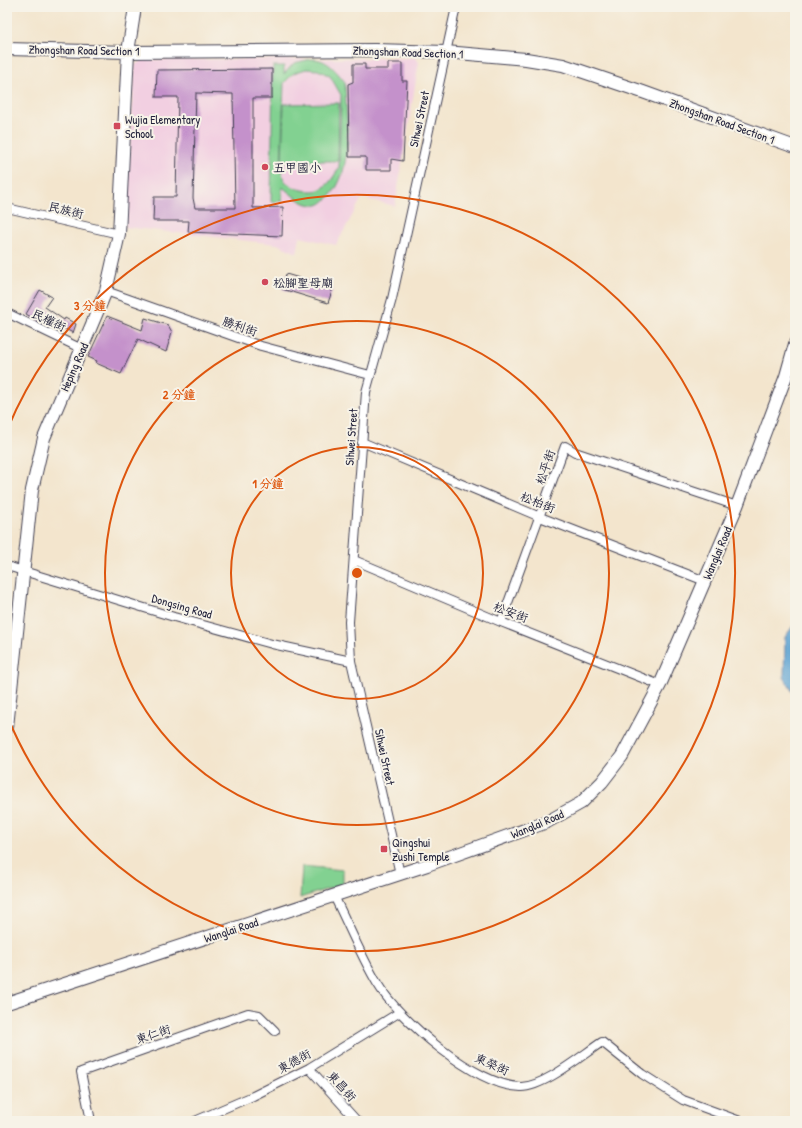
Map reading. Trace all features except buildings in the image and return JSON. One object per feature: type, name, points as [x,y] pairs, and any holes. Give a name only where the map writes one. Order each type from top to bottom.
[{"type":"street","name":"Heping Road","points":[[7,727],[32,490],[44,438],[106,290],[120,234],[128,52],[135,7]]},
{"type":"street","name":"Sihwei Street","points":[[400,874],[352,661],[349,622],[366,392],[392,299],[456,7]]},
{"type":"street","name":"Zhongshan Road Section 1","points":[[7,49],[128,52],[375,50],[446,52],[526,59],[563,65],[643,92],[795,147]]},
{"type":"street","name":"民族街","points":[[7,208],[120,234]]},
{"type":"street","name":"勝利街","points":[[106,290],[254,344],[370,375]]},
{"type":"street","name":"民權街","points":[[7,314],[82,348]]},
{"type":"street","name":"Wanglai Road","points":[[7,1002],[400,874],[547,822],[581,803],[602,782],[622,756],[660,685],[737,506],[786,376],[795,344]]},
{"type":"street","name":"松柏街","points":[[362,442],[540,516],[705,581]]},
{"type":"street","name":"松平街","points":[[501,622],[564,446],[575,452],[737,506]]},
{"type":"street","name":"松安街","points":[[354,560],[501,622],[660,685]]},
{"type":"street","name":"Dongsing Road","points":[[7,566],[174,617],[272,644],[352,661]]},
{"type":"street","name":"東榮街","points":[[334,896],[377,984],[400,1012],[428,1040],[463,1064],[501,1084],[522,1087],[548,1079],[602,1042],[642,1074],[683,1100],[740,1121]]},
{"type":"street","name":"東德街","points":[[195,1121],[253,1096],[309,1068],[400,1012]]},
{"type":"street","name":"東仁街","points":[[90,1121],[81,1072],[248,1013],[259,1015],[275,1031]]},
{"type":"street","name":"東昌街","points":[[309,1068],[357,1121]]},
{"type":"shaded area","name":"五甲國小","points":[[415,58],[419,62],[395,206],[362,198],[336,245],[300,237],[297,253],[277,244],[125,227],[135,65],[142,60]]},
{"type":"green space","points":[[317,59],[331,66],[345,82],[347,143],[343,173],[337,186],[329,197],[319,205],[309,205],[297,199],[282,187],[282,201],[271,202],[273,66],[284,66],[284,74],[294,63]],"holes":[[[306,69],[318,70],[330,76],[341,95],[339,167],[332,180],[327,185],[321,189],[307,191],[288,184],[284,180],[281,169],[284,83],[294,73]]]},
{"type":"green space","points":[[339,103],[338,161],[282,161],[284,104]]},
{"type":"green space","points":[[302,866],[343,870],[343,884],[300,898]]},
{"type":"water","points":[[795,623],[795,696],[784,677],[785,637]]},
{"type":"place","name":"Wujia Elementary School","points":[[117,126]]},
{"type":"place","name":"五甲國小","points":[[265,167]]},
{"type":"place","name":"松腳聖母廟","points":[[265,282]]},
{"type":"place","name":"Qingshui Zushi Temple","points":[[384,849]]}]
